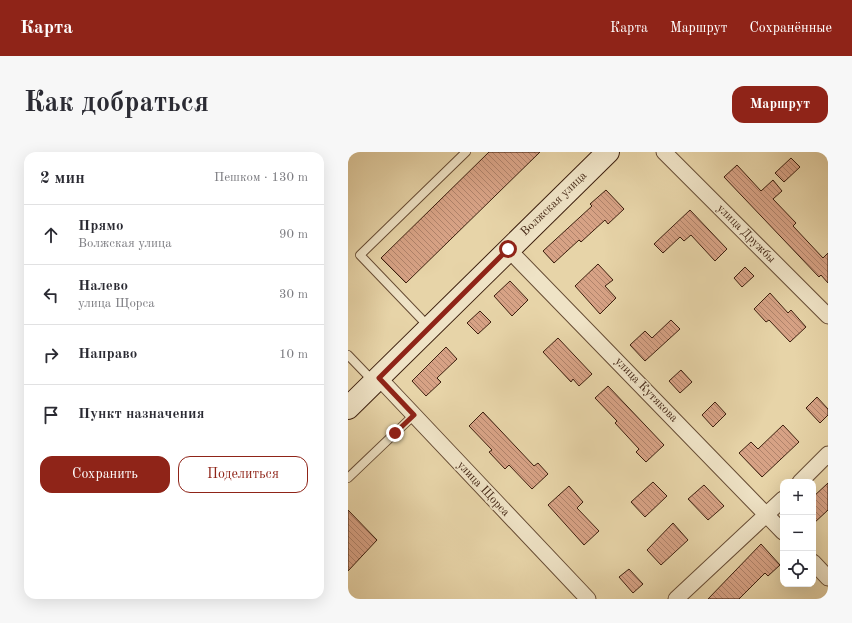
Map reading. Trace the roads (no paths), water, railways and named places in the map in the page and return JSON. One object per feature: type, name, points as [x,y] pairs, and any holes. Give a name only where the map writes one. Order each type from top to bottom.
[{"type":"street","name":"Волжская улица","points":[[348,408],[608,152]]},
{"type":"street","name":"улица Дружбы","points":[[664,152],[828,316]]},
{"type":"street","name":"улица Кутякова","points":[[508,249],[780,529]]},
{"type":"street","name":"улица Щорса","points":[[377,380],[414,415],[588,599]]},
{"type":"street","points":[[803,479],[828,454]]},
{"type":"street","points":[[676,599],[780,502]]},
{"type":"street","points":[[816,565],[828,578]]},
{"type":"lane","points":[[430,327],[360,255],[461,154]]},
{"type":"lane","points":[[348,355],[377,380]]},
{"type":"lane","points":[[348,478],[414,415]]}]
